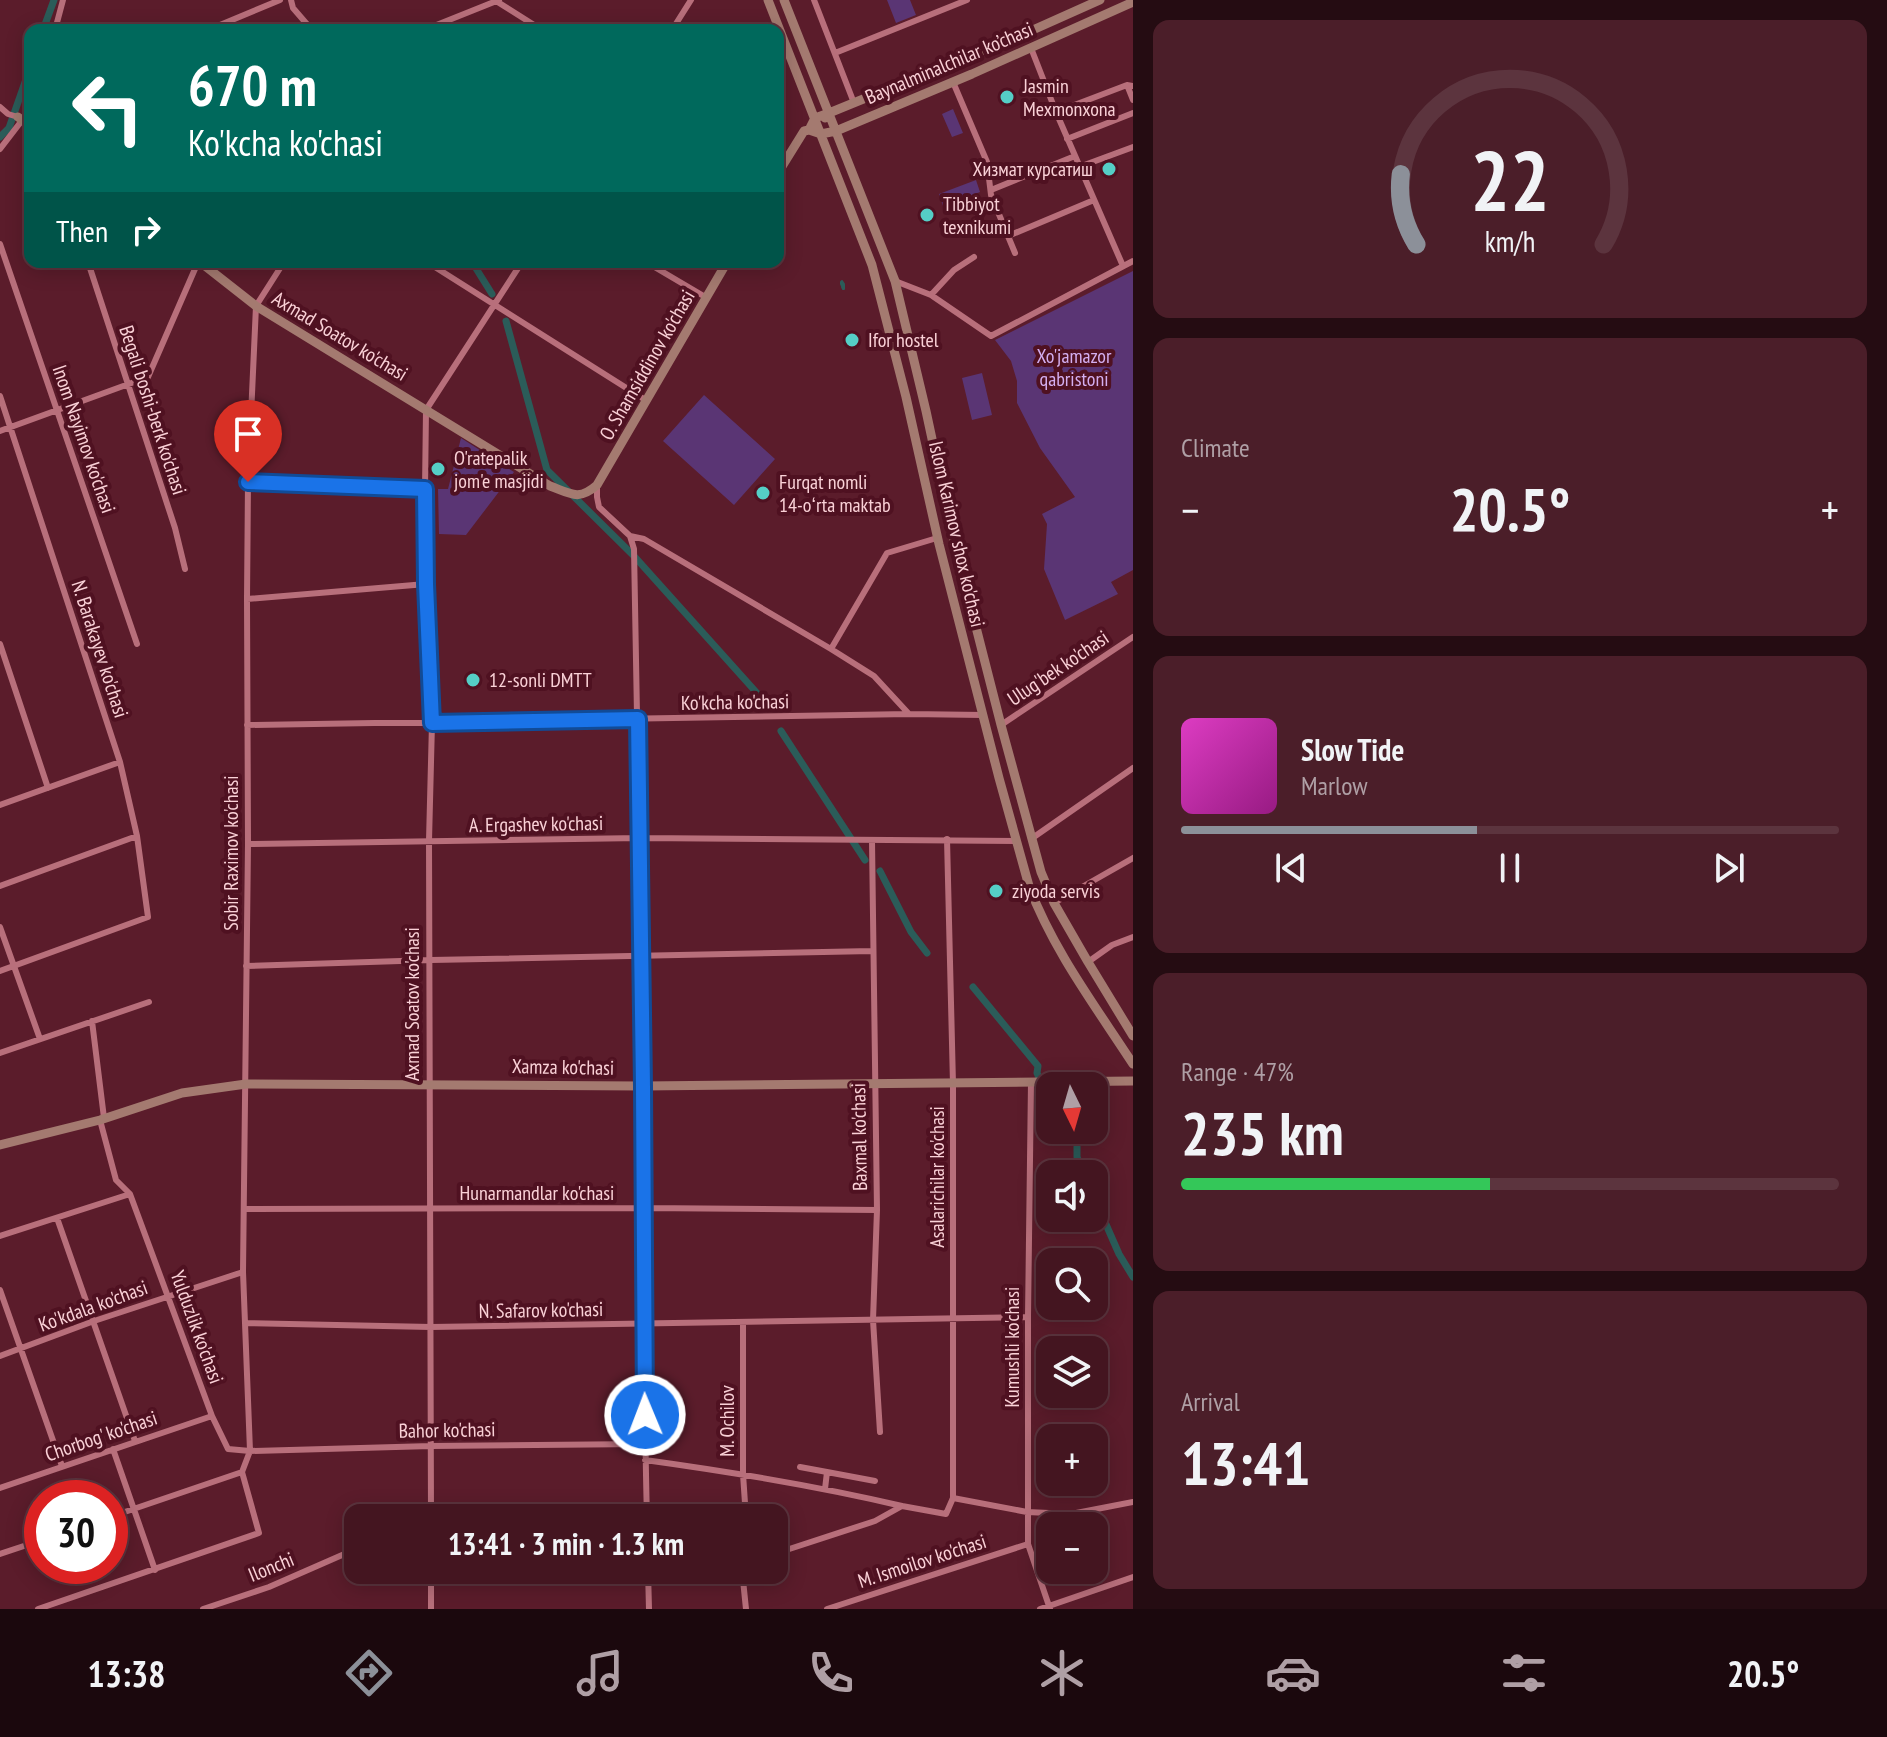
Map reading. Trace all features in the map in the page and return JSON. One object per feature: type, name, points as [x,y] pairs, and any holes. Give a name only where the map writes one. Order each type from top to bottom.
[{"type":"main road","name":"Islom Karimov shox ko'chasi","points":[[768,0],[778,24]]},
{"type":"main road","name":"Islom Karimov shox ko'chasi","points":[[784,0],[895,281],[954,541],[1041,872],[1054,903],[1132,1031]]},
{"type":"main road","name":"Baynalminalchilar ko’chasi","points":[[815,118],[1100,0]]},
{"type":"main road","name":"Baynalminalchilar ko’chasi","points":[[823,136],[1133,2]]},
{"type":"main road","name":"Islom Karimov shox ko'chasi","points":[[784,40],[872,265],[938,541],[1035,901],[1063,955],[1133,1064]]},
{"type":"main road","points":[[784,163],[804,131],[823,136],[823,124],[829,113]]},
{"type":"main road","points":[[809,130],[815,118]]},
{"type":"main road","name":"Axmad Soatov ko'chasi","points":[[207,268],[256,306],[550,486],[571,494],[586,494],[597,485]]},
{"type":"main road","name":"O. Shamsiddinov ko'chasi","points":[[597,485],[724,268]]},
{"type":"main road","points":[[925,479],[929,484],[934,484],[940,476]]},
{"type":"main road","points":[[938,541],[949,536],[954,541]]},
{"type":"main road","name":"Xamza ko'chasi","points":[[1108,1081],[1133,1081]]},
{"type":"main road","name":"Xamza ko'chasi","points":[[0,1145],[102,1119],[182,1093],[246,1084],[643,1086],[1036,1082]]},
{"type":"street","points":[[57,24],[63,0]]},
{"type":"street","points":[[222,24],[280,0]]},
{"type":"street","points":[[291,0],[293,8],[307,24]]},
{"type":"street","points":[[676,24],[691,0]]},
{"type":"street","points":[[814,0],[854,103]]},
{"type":"street","points":[[835,53],[967,0]]},
{"type":"street","points":[[439,24],[497,1],[533,24]]},
{"type":"street","points":[[1031,48],[1123,266]]},
{"type":"street","points":[[953,82],[987,162],[991,190],[1015,253]]},
{"type":"street","points":[[1056,112],[1130,85],[1133,100]]},
{"type":"street","points":[[0,107],[19,119]]},
{"type":"street","points":[[1067,139],[1133,113]]},
{"type":"street","points":[[0,118],[19,119]]},
{"type":"street","points":[[0,149],[19,119]]},
{"type":"street","points":[[1079,167],[1133,147]]},
{"type":"street","points":[[991,190],[1075,156]]},
{"type":"street","points":[[1008,236],[1094,200]]},
{"type":"street","name":"Inom Nayimov ko'chasi","points":[[0,244],[137,644]]},
{"type":"street","points":[[931,295],[954,270],[974,257]]},
{"type":"street","points":[[895,281],[931,295],[991,336],[1133,261]]},
{"type":"street","name":"Begali boshi-berk ko'chasi","points":[[90,268],[175,528],[185,569]]},
{"type":"street","points":[[0,431],[148,377],[196,268]]},
{"type":"street","name":"Sobir Raximov ko'chasi","points":[[250,1451],[243,1272],[248,482],[256,306],[280,268]]},
{"type":"street","points":[[436,268],[647,401]]},
{"type":"street","points":[[426,410],[518,268]]},
{"type":"street","points":[[656,268],[707,298]]},
{"type":"street","name":"N. Barakayev ko'chasi","points":[[0,396],[120,762],[137,836],[148,917],[14,966]]},
{"type":"street","name":"Axmad Soatov ko'chasi","points":[[426,410],[426,584],[432,723],[429,841],[431,1504]]},
{"type":"street","points":[[248,482],[425,489]]},
{"type":"street","points":[[597,485],[599,507],[630,536],[634,549],[647,1504]]},
{"type":"street","points":[[630,536],[644,539],[874,676],[909,714]]},
{"type":"street","points":[[831,649],[887,553],[938,541]]},
{"type":"street","points":[[247,599],[426,584]]},
{"type":"street","name":"Ulug'bek ko'chasi","points":[[1001,725],[1133,637]]},
{"type":"street","points":[[0,644],[48,788]]},
{"type":"street","name":"Ko'kcha ko'chasi","points":[[247,725],[983,715]]},
{"type":"street","points":[[0,805],[120,762]]},
{"type":"street","points":[[1031,839],[1133,768]]},
{"type":"street","points":[[0,886],[137,836]]},
{"type":"street","name":"A. Ergashev ko'chasi","points":[[248,844],[640,838],[1017,841]]},
{"type":"street","name":"Asalarichilar ko'chasi","points":[[902,1506],[946,1514],[953,1498],[953,1084],[947,839]]},
{"type":"street","name":"Baxmal ko'chasi","points":[[872,841],[877,1210],[873,1320],[880,1432]]},
{"type":"street","points":[[1054,903],[1133,858]]},
{"type":"street","points":[[0,927],[40,1039]]},
{"type":"street","points":[[1088,962],[1112,945],[1133,937]]},
{"type":"street","points":[[246,966],[872,951]]},
{"type":"street","points":[[0,971],[14,966]]},
{"type":"street","points":[[0,1053],[149,1002]]},
{"type":"street","name":"Yulduzlik ko'chasi","points":[[92,1021],[102,1119],[116,1180],[130,1194],[212,1416],[228,1449],[250,1451]]},
{"type":"street","name":"Kumushli ko'chasi","points":[[1036,1108],[1028,1317],[1027,1512],[1028,1544],[1050,1608]]},
{"type":"street","points":[[0,1236],[130,1194]]},
{"type":"street","name":"Hunarmandlar ko'chasi","points":[[245,1209],[877,1210]]},
{"type":"street","points":[[57,1218],[135,1441]]},
{"type":"street","name":"Ko'kdala ko'chasi","points":[[0,1356],[243,1272]]},
{"type":"street","points":[[0,1290],[62,1466]]},
{"type":"street","name":"N. Safarov ko'chasi","points":[[246,1323],[431,1327],[1028,1317]]},
{"type":"street","name":"M. Ochilov","points":[[743,1323],[745,1504]]},
{"type":"street","name":"Chorbog' ko'chasi","points":[[0,1488],[212,1416]]},
{"type":"street","name":"Bahor ko'chasi","points":[[250,1451],[645,1444]]},
{"type":"street","points":[[113,1449],[155,1570]]},
{"type":"street","points":[[38,1609],[259,1533],[242,1472],[250,1451]]},
{"type":"street","points":[[645,1460],[743,1474],[902,1506]]},
{"type":"street","points":[[800,1467],[875,1481]]},
{"type":"street","points":[[128,1511],[242,1472]]},
{"type":"street","points":[[825,1489],[827,1472]]},
{"type":"street","points":[[953,1498],[1027,1512],[1071,1514],[1133,1502]]},
{"type":"street","points":[[788,1549],[875,1521],[902,1506]]},
{"type":"street","name":"M. Ismoilov ko'chasi","points":[[827,1609],[1028,1544]]},
{"type":"street","points":[[0,1554],[24,1546]]},
{"type":"street","name":"Ilonchi","points":[[203,1609],[269,1587],[344,1554]]},
{"type":"street","points":[[1040,1609],[1133,1577]]},
{"type":"street","points":[[431,1584],[431,1609]]},
{"type":"street","points":[[648,1584],[649,1609]]},
{"type":"street","points":[[743,1584],[746,1609]]},
{"type":"green space","points":[[887,0],[910,0],[916,15],[896,23]]},
{"type":"green space","points":[[953,109],[963,133],[952,137],[942,114]]},
{"type":"green space","points":[[976,180],[980,192],[943,206],[939,194]]},
{"type":"green space","name":"Xo'jamazor qabristoni","points":[[1133,271],[1133,570],[1111,582],[1118,594],[1065,620],[1044,569],[1047,524],[1042,514],[1075,497],[1040,448],[1017,403],[1017,381],[1011,361],[995,340]]},
{"type":"green space","points":[[982,373],[992,415],[972,420],[962,378]]},
{"type":"green space","points":[[704,395],[775,459],[734,505],[663,441]]},
{"type":"green space","points":[[461,438],[514,472],[466,535],[439,534],[438,489],[448,489]]},
{"type":"waterway","points":[[45,24],[54,0]]},
{"type":"waterway","points":[[0,137],[9,128],[24,85]]},
{"type":"waterway","points":[[476,268],[492,294]]},
{"type":"waterway","points":[[842,281],[844,284],[841,284],[842,281]]},
{"type":"waterway","points":[[841,284],[844,284],[844,286],[841,284]]},
{"type":"waterway","points":[[844,286],[844,289],[843,289],[842,287],[844,286]]},
{"type":"waterway","points":[[506,321],[547,470],[634,556],[765,702]]},
{"type":"waterway","points":[[781,731],[865,860]]},
{"type":"waterway","points":[[880,871],[911,932],[927,953]]},
{"type":"waterway","points":[[973,987],[1038,1066],[1037,1072]]},
{"type":"waterway","points":[[1077,1144],[1078,1160]]},
{"type":"waterway","points":[[1108,1229],[1133,1277]]},
{"type":"place","name":"Jasmin Mexmonxona","points":[[1007,97]]},
{"type":"place","name":"Хизмат курсатиш","points":[[1109,169]]},
{"type":"place","name":"Tibbiyot texnikumi","points":[[927,215]]},
{"type":"place","name":"Ifor hostel","points":[[852,340]]},
{"type":"place","name":"O'ratepalik jom'e masjidi","points":[[438,469]]},
{"type":"place","name":"Furqat nomli 14-oʻrta maktab","points":[[763,493]]},
{"type":"place","name":"12-sonli DMTT","points":[[473,680]]},
{"type":"place","name":"ziyoda servis","points":[[996,891]]},
{"type":"route","points":[[248,482],[425,489],[432,723],[638,719],[645,1415]]}]
